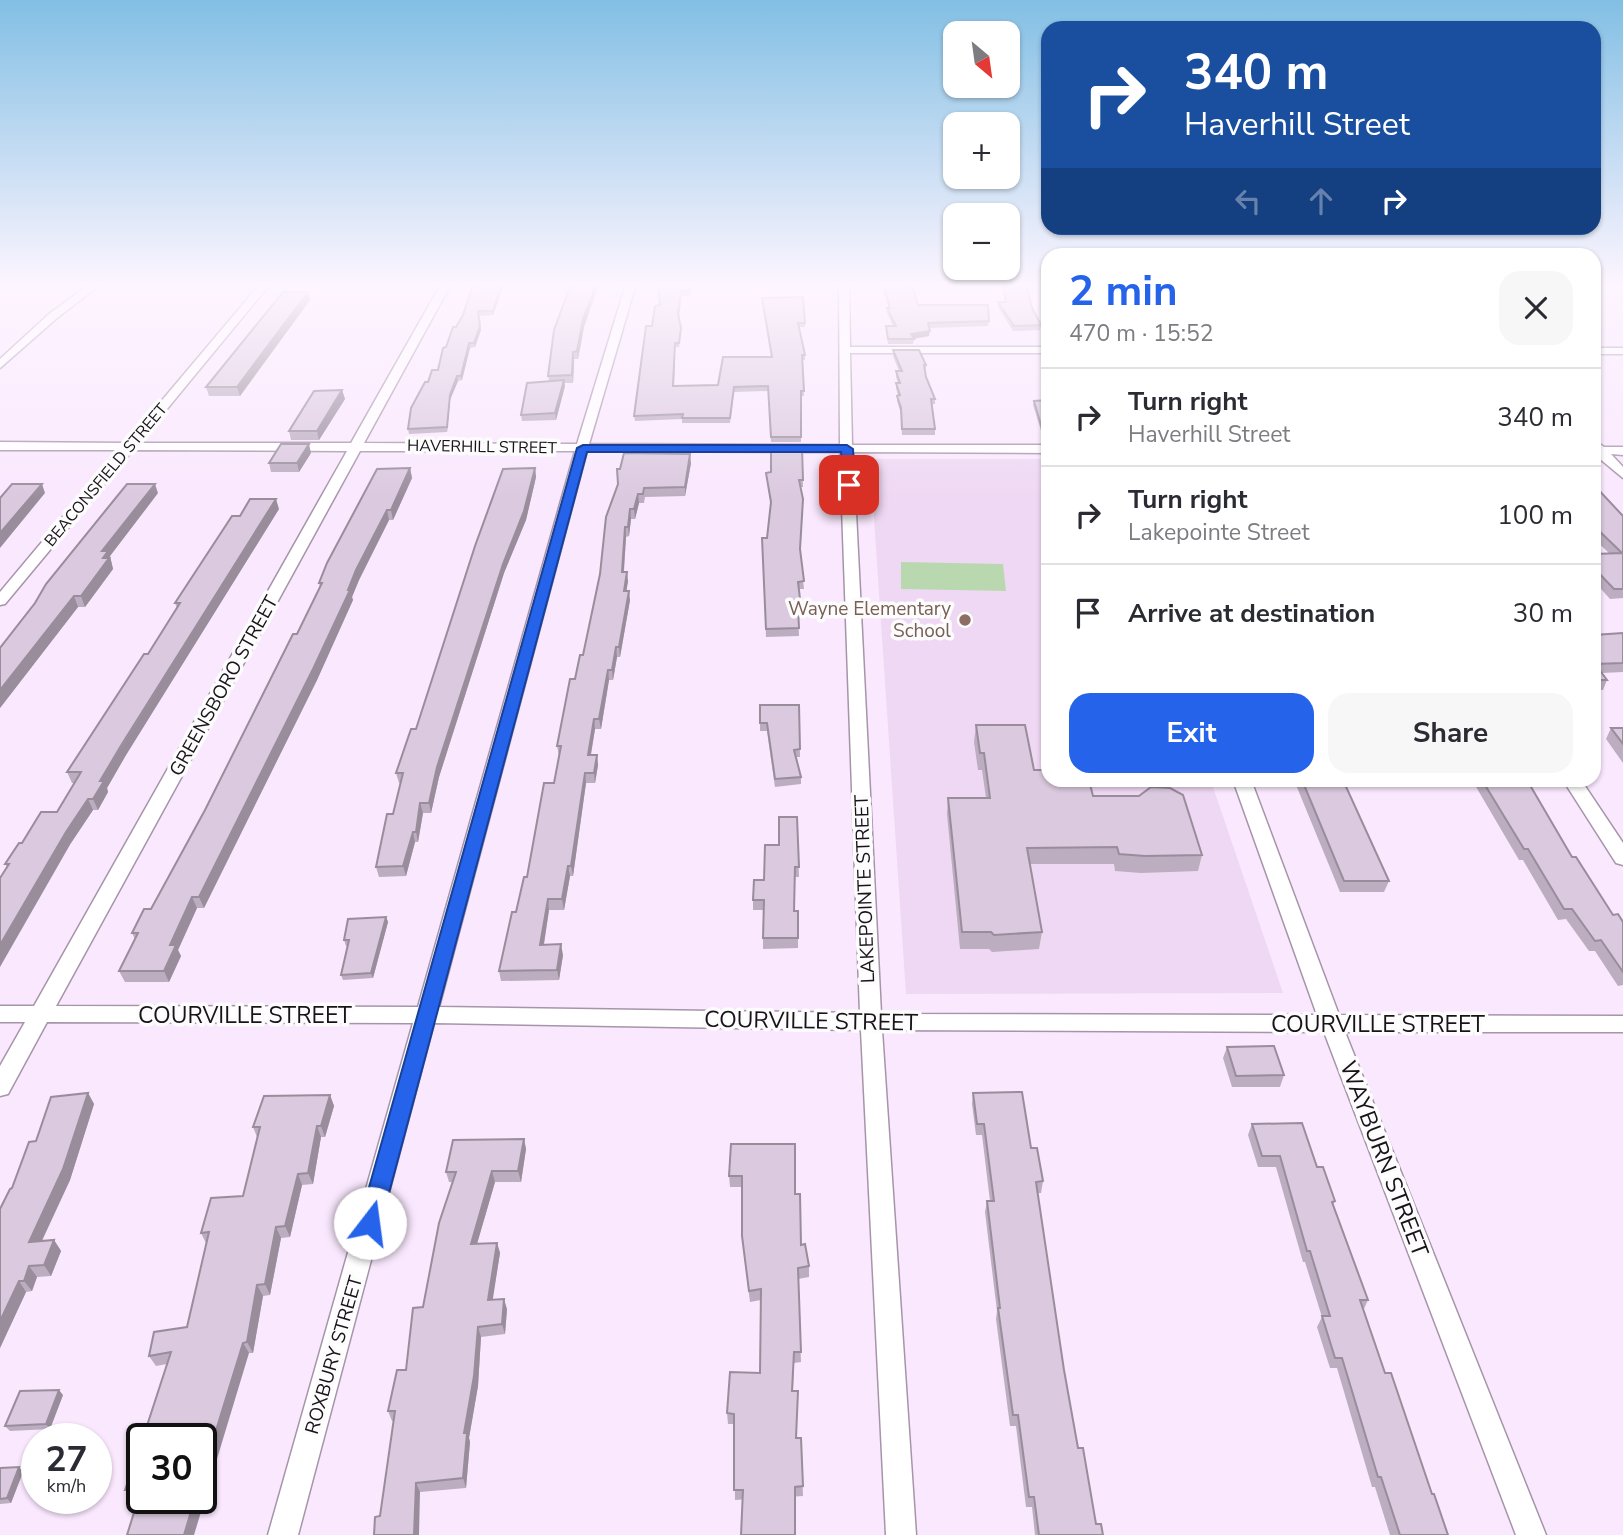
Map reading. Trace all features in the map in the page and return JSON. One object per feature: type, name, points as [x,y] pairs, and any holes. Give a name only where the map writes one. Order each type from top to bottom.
[{"type":"street","name":"BEACONSFIELD STREET","points":[[0,601],[205,356]]},
{"type":"street","name":"GREENSBORO STREET","points":[[0,1087],[407,356]]},
{"type":"street","name":"ROXBURY STREET","points":[[283,1535],[610,356]]},
{"type":"street","name":"LAKEPOINTE STREET","points":[[847,356],[847,449],[871,1022],[901,1535]]},
{"type":"street","name":"HAVERHILL STREET","points":[[0,446],[1041,449]]},
{"type":"street","points":[[1601,449],[1623,451]]},
{"type":"street","points":[[1601,453],[1623,474]]},
{"type":"street","name":"WAYBURN STREET","points":[[1245,787],[1331,1023],[1531,1535]]},
{"type":"street","points":[[1577,787],[1623,858]]},
{"type":"street","name":"COURVILLE STREET","points":[[0,1014],[428,1015],[871,1022],[1623,1024]]},
{"type":"shaded area","name":"Wayne Elementary School","points":[[870,459],[1041,459],[1041,787],[1213,787],[1283,993],[906,994]]},
{"type":"green space","points":[[901,562],[1003,564],[1006,591],[901,589]]},
{"type":"building","points":[[231,356],[260,356],[237,387],[206,387]]},
{"type":"building","points":[[441,356],[466,356],[461,376],[457,376],[450,395],[447,427],[408,429],[411,408],[425,382],[428,382],[432,370],[438,370]]},
{"type":"building","points":[[551,356],[573,356],[572,375],[548,376]]},
{"type":"building","points":[[642,356],[674,356],[673,386],[718,385],[723,357],[802,356],[804,391],[801,391],[801,437],[771,437],[768,386],[734,387],[730,418],[682,418],[683,414],[634,416]]},
{"type":"building","points":[[895,356],[922,356],[926,365],[926,377],[935,399],[931,399],[935,429],[902,429],[901,408],[897,396],[900,395],[896,383],[900,383],[896,371],[902,371]]},
{"type":"building","points":[[564,380],[555,413],[521,415],[527,383]]},
{"type":"building","points":[[342,390],[317,431],[289,431],[314,391]]},
{"type":"building","points":[[1041,400],[1041,425],[1034,401]]},
{"type":"building","points":[[281,444],[309,444],[297,463],[269,463]]},
{"type":"building","points":[[771,448],[802,448],[803,480],[799,480],[803,499],[800,549],[804,581],[798,582],[801,607],[798,607],[799,628],[766,629],[762,538],[767,538],[771,502],[766,473],[771,472]]},
{"type":"building","points":[[624,453],[690,454],[685,487],[644,488],[643,494],[638,494],[634,509],[630,509],[628,527],[625,527],[622,572],[627,572],[624,591],[629,591],[619,647],[616,647],[612,670],[608,670],[599,719],[594,719],[588,755],[597,755],[594,773],[585,773],[571,866],[568,866],[562,899],[548,899],[540,945],[561,944],[557,970],[499,971],[512,912],[516,912],[524,877],[527,877],[544,783],[554,783],[561,746],[557,746],[570,679],[575,679],[580,655],[583,655],[600,574],[606,517],[618,484],[617,469],[620,469]]},
{"type":"building","points":[[410,468],[391,510],[387,510],[356,570],[350,590],[313,669],[199,897],[192,897],[170,945],[176,945],[164,971],[119,971],[138,933],[132,933],[144,909],[151,909],[205,810],[293,634],[297,634],[322,583],[319,583],[327,563],[377,469]]},
{"type":"building","points":[[535,468],[524,511],[503,564],[437,767],[429,803],[420,803],[416,832],[413,832],[403,866],[376,867],[387,814],[393,814],[403,773],[396,773],[411,729],[416,729],[475,546],[503,469]]},
{"type":"building","points":[[12,484],[42,484],[0,533],[0,498]]},
{"type":"building","points":[[127,484],[155,484],[102,551],[108,551],[103,558],[109,558],[81,596],[74,596],[0,690],[0,648],[35,603],[46,584]]},
{"type":"building","points":[[1601,492],[1623,516],[1623,589],[1614,589],[1601,575],[1601,554],[1622,553],[1601,533]]},
{"type":"building","points":[[250,499],[276,499],[122,744],[100,781],[104,781],[93,799],[88,799],[66,832],[0,945],[0,878],[9,864],[5,864],[41,812],[57,812],[81,772],[67,772],[144,654],[148,654],[180,603],[175,603],[232,516],[240,516]]},
{"type":"building","points":[[1623,633],[1623,663],[1601,664],[1601,635]]},
{"type":"building","points":[[760,705],[799,705],[800,749],[794,750],[801,777],[775,779],[767,723],[760,723]]},
{"type":"building","points":[[976,725],[1025,725],[1034,770],[1041,770],[1041,787],[1091,787],[1093,796],[1139,796],[1151,787],[1170,788],[1183,795],[1202,855],[1119,854],[1117,847],[1027,848],[1042,932],[994,935],[991,932],[962,932],[948,798],[990,798],[984,753],[980,753]]},
{"type":"building","points":[[1611,728],[1623,728],[1623,744]]},
{"type":"building","points":[[1305,787],[1346,787],[1389,881],[1344,881]]},
{"type":"building","points":[[1486,787],[1531,787],[1572,857],[1576,857],[1613,915],[1618,914],[1623,922],[1623,972],[1601,940],[1595,941],[1572,909],[1564,909],[1528,849],[1524,849]]},
{"type":"building","points":[[779,817],[797,817],[799,867],[795,867],[794,911],[798,911],[798,938],[763,938],[764,900],[753,900],[754,880],[764,880],[765,845],[779,845]]},
{"type":"building","points":[[386,917],[371,973],[341,975],[349,940],[344,940],[348,919]]},
{"type":"building","points":[[1274,1046],[1284,1075],[1236,1076],[1227,1047]]},
{"type":"building","points":[[1022,1092],[1031,1148],[1037,1148],[1043,1181],[1036,1182],[1078,1448],[1083,1448],[1096,1524],[1101,1524],[1103,1535],[1039,1535],[1034,1497],[1029,1497],[1018,1415],[1013,1415],[987,1201],[994,1201],[984,1124],[977,1124],[973,1093]]},
{"type":"building","points":[[88,1093],[63,1169],[29,1242],[54,1240],[44,1265],[29,1266],[24,1281],[19,1281],[0,1321],[0,1209],[12,1188],[29,1142],[36,1141],[51,1097]]},
{"type":"building","points":[[330,1095],[321,1126],[317,1126],[308,1173],[298,1174],[285,1226],[276,1227],[265,1284],[257,1285],[247,1342],[243,1343],[217,1427],[217,1423],[148,1423],[171,1352],[149,1356],[154,1332],[187,1327],[209,1232],[201,1233],[211,1198],[243,1196],[260,1127],[253,1127],[264,1096]]},
{"type":"building","points":[[1302,1123],[1317,1167],[1323,1167],[1335,1201],[1332,1202],[1368,1300],[1360,1300],[1385,1373],[1391,1373],[1448,1535],[1400,1535],[1381,1477],[1378,1477],[1342,1358],[1335,1358],[1322,1316],[1330,1316],[1310,1251],[1307,1251],[1280,1156],[1262,1156],[1252,1124]]},
{"type":"building","points":[[524,1139],[518,1171],[492,1171],[471,1244],[497,1243],[488,1300],[504,1299],[502,1324],[478,1327],[474,1376],[464,1433],[467,1433],[463,1478],[416,1483],[414,1535],[374,1535],[375,1517],[380,1516],[395,1411],[388,1411],[397,1370],[406,1370],[413,1308],[423,1307],[439,1223],[456,1172],[446,1172],[453,1140]]},
{"type":"building","points":[[731,1144],[795,1144],[795,1194],[800,1194],[801,1245],[805,1244],[809,1266],[798,1268],[801,1352],[794,1352],[792,1391],[798,1391],[796,1438],[801,1438],[803,1486],[795,1487],[795,1535],[741,1535],[743,1490],[734,1490],[734,1414],[727,1413],[730,1372],[760,1373],[761,1289],[749,1291],[742,1236],[742,1176],[729,1176]]},
{"type":"building","points":[[59,1390],[46,1423],[5,1426],[20,1391]]},
{"type":"building","points":[[19,1467],[7,1498],[0,1499],[0,1468]]},
{"type":"building","points":[[134,1514],[190,1514],[184,1535],[127,1535]]},
{"type":"place","name":"Wayne Elementary School","points":[[965,620]]},
{"type":"route","points":[[370,1223],[583,448],[847,449],[849,485]]}]
